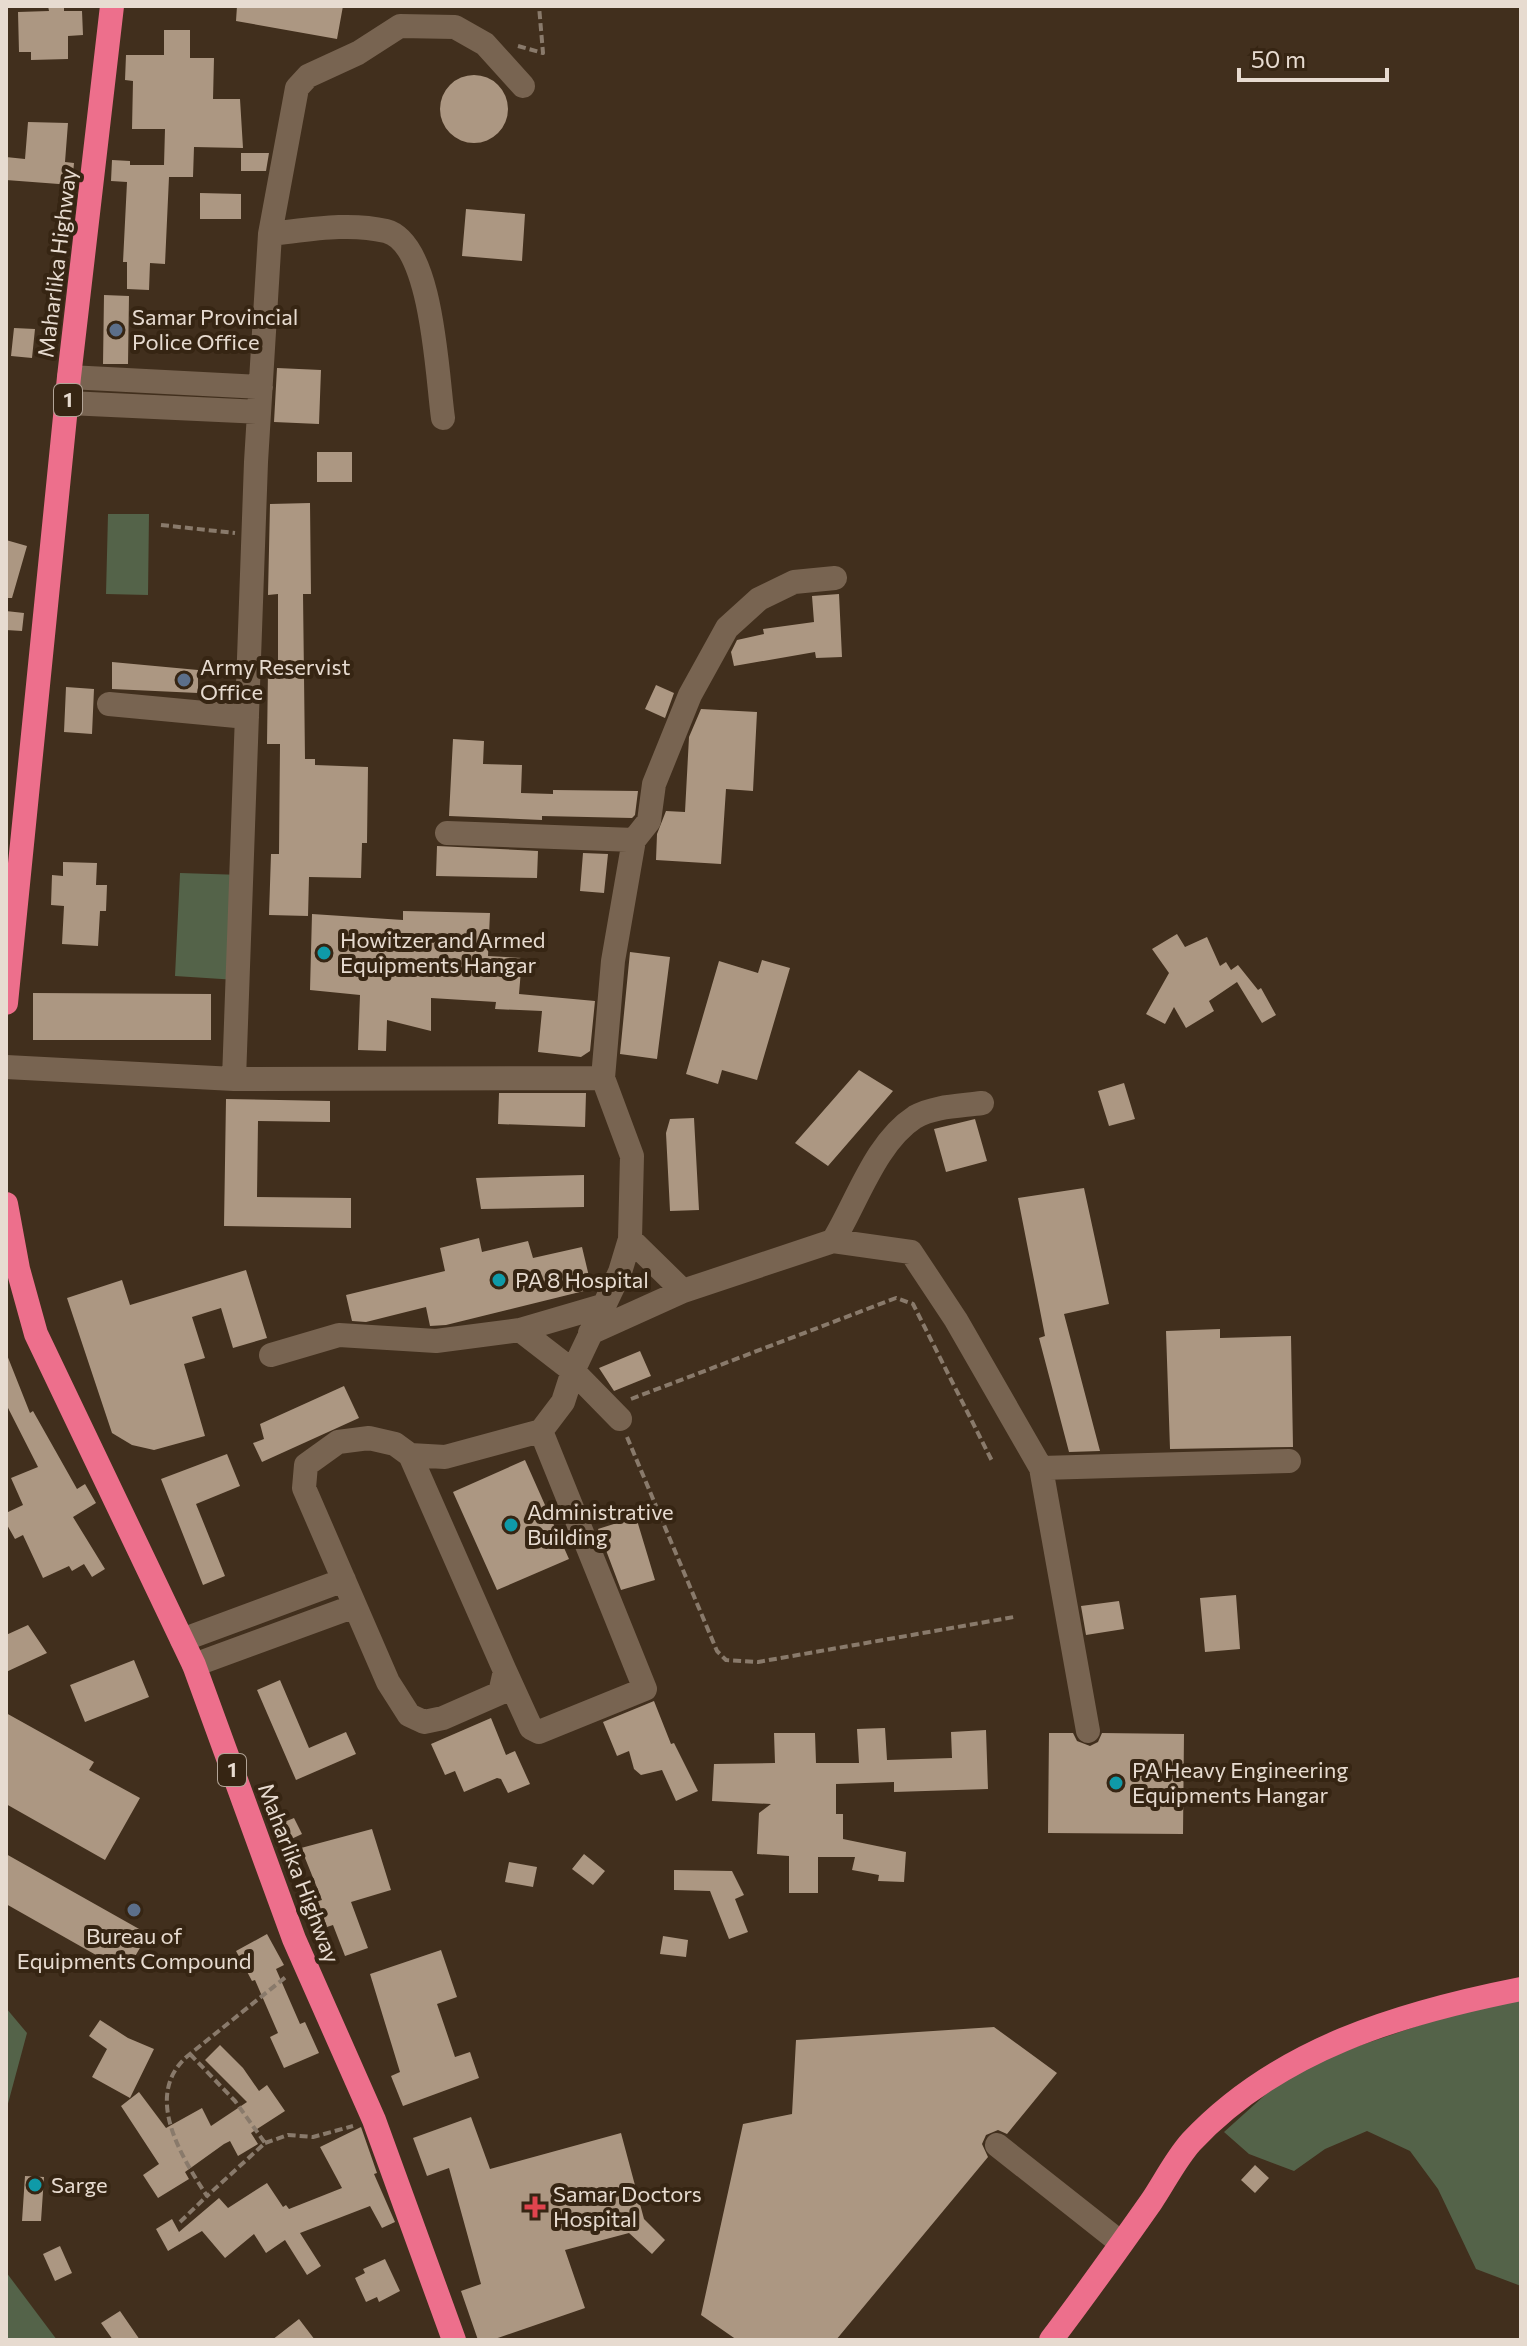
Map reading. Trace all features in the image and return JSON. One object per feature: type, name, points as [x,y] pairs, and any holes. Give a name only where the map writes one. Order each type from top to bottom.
[{"type":"highway","name":"Maharlika Highway","points":[[6,1003],[69,377],[112,6]]},
{"type":"highway","name":"Maharlika Highway","points":[[6,1204],[18,1269],[36,1334],[194,1665],[304,1962],[374,2120],[454,2340]]},
{"type":"highway","points":[[1051,2340],[1189,2144],[1223,2111],[1274,2073],[1316,2049],[1435,2006],[1521,1989]]},
{"type":"street","points":[[234,1079],[259,412],[270,234],[297,88],[308,76],[358,53],[400,26],[455,27],[485,44],[523,86]]},
{"type":"street","points":[[270,234],[350,226],[389,232],[403,242],[420,269],[443,418]]},
{"type":"street","points":[[69,377],[261,387]]},
{"type":"street","points":[[68,403],[259,412]]},
{"type":"street","points":[[410,1455],[445,1457],[541,1431],[563,1402],[573,1371],[620,1272],[630,1239],[632,1156],[603,1078],[613,961],[634,840],[649,821],[654,784],[690,695],[727,628],[759,599],[794,582],[835,578]]},
{"type":"street","points":[[109,704],[247,717]]},
{"type":"street","points":[[447,833],[634,840]]},
{"type":"street","points":[[6,1067],[234,1079],[603,1078]]},
{"type":"street","points":[[833,1241],[883,1151],[916,1117],[943,1108],[982,1103]]},
{"type":"street","points":[[630,1239],[683,1291]]},
{"type":"street","points":[[590,1333],[683,1291],[833,1241],[911,1252],[956,1320],[1041,1468],[1088,1731]]},
{"type":"street","points":[[271,1355],[339,1335],[436,1341],[520,1330],[602,1306]]},
{"type":"street","points":[[520,1330],[573,1371],[620,1419]]},
{"type":"street","points":[[505,1671],[500,1693],[443,1718],[424,1722],[409,1715],[398,1701],[304,1488],[306,1465],[338,1442],[369,1438],[395,1444],[410,1455],[531,1728],[539,1732],[645,1689],[541,1431]]},
{"type":"street","points":[[1041,1468],[1289,1461]]},
{"type":"street","points":[[182,1640],[344,1580]]},
{"type":"street","points":[[194,1665],[355,1606]]},
{"type":"street","points":[[997,2145],[1121,2243]]},
{"type":"path","points":[[485,44],[496,41],[543,53],[539,6]]},
{"type":"path","points":[[161,525],[254,535]]},
{"type":"path","points":[[992,1461],[913,1304],[896,1298],[624,1402],[620,1419],[717,1651],[726,1660],[758,1662],[1014,1617]]},
{"type":"path","points":[[207,2196],[182,2157],[169,2125],[168,2080],[190,2054],[304,1962]]},
{"type":"path","points":[[190,2054],[235,2101],[265,2143]]},
{"type":"path","points":[[180,2222],[265,2143],[288,2135],[313,2137],[374,2120]]},
{"type":"green space","points":[[108,514],[149,514],[148,595],[106,594]]},
{"type":"green space","points":[[180,873],[243,875],[237,980],[175,976]]},
{"type":"green space","points":[[1521,1995],[1521,2286],[1476,2269],[1438,2189],[1410,2151],[1367,2131],[1325,2149],[1294,2171],[1249,2154],[1224,2132],[1275,2086],[1335,2054],[1497,1999]]},
{"type":"green space","points":[[6,2008],[27,2033],[6,2111]]},
{"type":"green space","points":[[6,2272],[57,2340],[6,2340]]},
{"type":"building","points":[[48,6],[64,6],[64,11],[82,11],[83,35],[68,36],[68,59],[31,60],[31,52],[19,52],[18,12],[49,11]]},
{"type":"building","points":[[237,6],[343,6],[337,39],[236,21]]},
{"type":"building","points":[[164,30],[190,30],[190,58],[214,58],[213,99],[240,99],[243,148],[194,147],[193,177],[169,177],[165,264],[150,263],[149,290],[127,289],[127,262],[123,262],[127,182],[111,181],[112,160],[130,161],[130,165],[164,165],[165,129],[132,129],[133,81],[125,80],[126,55],[164,55]]},
{"type":"building","points":[[474,75],[498,85],[508,109],[498,133],[474,143],[450,133],[440,109],[450,85]]},
{"type":"building","points":[[28,122],[68,123],[65,162],[74,163],[72,185],[6,180],[6,157],[25,159]]},
{"type":"building","points":[[241,153],[269,153],[266,171],[241,171]]},
{"type":"building","points":[[200,193],[241,194],[241,219],[200,219]]},
{"type":"building","points":[[466,209],[525,214],[522,261],[462,256]]},
{"type":"building","name":"Samar Provincial Police Office","points":[[104,295],[129,296],[128,364],[103,364]]},
{"type":"building","points":[[14,328],[35,329],[32,358],[11,356]]},
{"type":"building","points":[[277,368],[321,370],[319,424],[274,422]]},
{"type":"building","points":[[317,452],[352,452],[352,482],[317,482]]},
{"type":"building","points":[[310,503],[311,594],[303,594],[305,759],[315,759],[315,765],[368,767],[367,843],[362,843],[361,878],[309,877],[308,916],[269,915],[271,854],[279,854],[280,744],[267,744],[268,669],[278,669],[278,594],[268,595],[270,504]]},
{"type":"building","points":[[6,540],[27,546],[12,598],[6,598]]},
{"type":"building","points":[[839,594],[842,657],[816,658],[815,652],[734,666],[731,652],[737,640],[764,634],[763,629],[814,622],[812,596]]},
{"type":"building","points":[[6,611],[24,613],[22,631],[6,630]]},
{"type":"building","points":[[112,662],[198,670],[198,693],[112,689]]},
{"type":"building","points":[[656,685],[674,693],[665,718],[645,709]]},
{"type":"building","points":[[66,687],[94,689],[92,734],[64,732]]},
{"type":"building","points":[[701,709],[757,712],[753,791],[726,789],[721,864],[656,860],[657,834],[666,811],[685,812],[689,737]]},
{"type":"building","points":[[453,739],[484,741],[483,764],[522,765],[521,793],[553,794],[553,790],[638,791],[635,815],[632,818],[542,816],[542,820],[449,816]]},
{"type":"building","points":[[437,846],[538,851],[537,878],[436,876]]},
{"type":"building","points":[[583,853],[608,854],[604,893],[580,891]]},
{"type":"building","points":[[63,862],[97,863],[96,885],[107,885],[106,911],[100,911],[98,946],[62,944],[64,906],[51,905],[52,875],[63,876]]},
{"type":"building","points":[[403,911],[490,913],[488,956],[522,958],[519,994],[595,1001],[590,1051],[581,1057],[538,1052],[542,1011],[495,1009],[496,1002],[431,998],[431,1031],[387,1020],[386,1051],[358,1050],[360,995],[310,990],[312,914],[403,920]]},
{"type":"building","points":[[1177,934],[1185,947],[1207,937],[1220,966],[1226,962],[1231,970],[1238,965],[1258,990],[1261,988],[1276,1015],[1262,1023],[1237,982],[1209,1001],[1214,1011],[1186,1028],[1174,1007],[1165,1024],[1146,1014],[1169,973],[1152,949]]},
{"type":"building","points":[[630,952],[670,957],[657,1059],[620,1054]]},
{"type":"building","points":[[762,960],[790,968],[757,1080],[722,1070],[718,1084],[686,1074],[719,961],[758,973]]},
{"type":"building","points":[[33,993],[211,994],[211,1040],[33,1040]]},
{"type":"building","points":[[859,1070],[893,1091],[828,1166],[795,1143]]},
{"type":"building","points":[[1124,1083],[1135,1119],[1109,1126],[1098,1091]]},
{"type":"building","points":[[499,1093],[586,1093],[585,1127],[498,1124]]},
{"type":"building","points":[[226,1099],[330,1101],[330,1122],[258,1121],[257,1197],[351,1198],[351,1228],[224,1226]]},
{"type":"building","points":[[694,1118],[699,1210],[670,1211],[666,1133],[670,1119]]},
{"type":"building","points":[[975,1119],[987,1161],[946,1172],[934,1129]]},
{"type":"building","points":[[584,1175],[584,1207],[481,1209],[476,1178]]},
{"type":"building","points":[[1084,1188],[1109,1304],[1064,1314],[1100,1451],[1069,1452],[1039,1338],[1045,1336],[1018,1198]]},
{"type":"building","name":"PA 8 Hospital","points":[[479,1238],[482,1252],[528,1241],[533,1258],[582,1247],[592,1289],[446,1325],[430,1326],[426,1307],[366,1322],[352,1321],[346,1295],[445,1271],[440,1248]]},
{"type":"building","points":[[246,1270],[267,1338],[233,1348],[221,1308],[192,1317],[205,1358],[184,1364],[205,1436],[154,1450],[132,1445],[112,1433],[67,1298],[122,1280],[130,1305]]},
{"type":"building","points":[[1220,1329],[1220,1338],[1291,1336],[1293,1447],[1170,1449],[1166,1331]]},
{"type":"building","points":[[640,1351],[651,1376],[614,1391],[599,1368]]},
{"type":"building","points":[[7,1355],[30,1413],[33,1411],[77,1489],[85,1484],[96,1503],[73,1517],[105,1569],[92,1577],[84,1564],[72,1571],[69,1566],[43,1578],[23,1535],[15,1539],[6,1523],[6,1513],[23,1505],[11,1478],[38,1467],[6,1404]]},
{"type":"building","points":[[344,1386],[359,1418],[262,1462],[253,1443],[264,1439],[260,1424]]},
{"type":"building","points":[[227,1454],[240,1486],[196,1504],[225,1576],[203,1585],[161,1479]]},
{"type":"building","name":"Administrative Building","points":[[525,1460],[569,1559],[497,1590],[453,1492]]},
{"type":"building","points":[[636,1517],[655,1580],[621,1590],[598,1529]]},
{"type":"building","points":[[1236,1595],[1240,1649],[1205,1652],[1200,1598]]},
{"type":"building","points":[[1119,1601],[1124,1629],[1086,1635],[1081,1606]]},
{"type":"building","points":[[28,1625],[47,1653],[6,1672],[6,1635]]},
{"type":"building","points":[[134,1660],[149,1697],[85,1722],[70,1685]]},
{"type":"building","points":[[280,1680],[309,1748],[346,1732],[356,1754],[296,1780],[257,1690]]},
{"type":"building","points":[[654,1701],[671,1744],[674,1743],[698,1791],[676,1801],[662,1770],[641,1775],[634,1769],[629,1751],[617,1756],[603,1722]]},
{"type":"building","points":[[6,1713],[94,1762],[89,1770],[140,1798],[105,1860],[6,1804]]},
{"type":"building","points":[[491,1718],[506,1755],[515,1751],[530,1784],[508,1793],[501,1779],[497,1778],[464,1792],[455,1771],[445,1775],[431,1744]]},
{"type":"building","points":[[885,1728],[887,1760],[952,1758],[951,1732],[986,1730],[988,1789],[894,1792],[894,1782],[836,1784],[836,1814],[843,1814],[843,1839],[906,1852],[904,1882],[878,1881],[879,1875],[852,1870],[855,1857],[818,1857],[818,1893],[789,1893],[789,1856],[757,1854],[759,1813],[771,1804],[712,1801],[714,1764],[775,1763],[774,1733],[815,1733],[816,1763],[859,1763],[857,1729]]},
{"type":"building","name":"PA Heavy Engineering Equipments Hangar","points":[[1049,1733],[1073,1733],[1077,1741],[1090,1746],[1098,1742],[1102,1733],[1184,1734],[1183,1834],[1048,1833]]},
{"type":"building","points":[[294,1818],[302,1834],[285,1842],[277,1825]]},
{"type":"building","points":[[372,1829],[391,1890],[351,1902],[368,1948],[345,1956],[333,1925],[327,1927],[318,1901],[322,1900],[301,1848]]},
{"type":"building","points":[[6,1854],[148,1934],[126,1972],[6,1904]]},
{"type":"building","points":[[584,1854],[605,1871],[593,1885],[572,1869]]},
{"type":"building","points":[[509,1862],[537,1867],[533,1887],[505,1882]]},
{"type":"building","points":[[674,1870],[732,1871],[744,1895],[735,1899],[748,1932],[729,1939],[710,1891],[674,1890]]},
{"type":"building","points":[[267,1934],[284,1965],[276,1969],[300,2024],[305,2022],[319,2053],[284,2068],[270,2037],[278,2033],[255,1980],[252,1981],[236,1951]]},
{"type":"building","points":[[663,1936],[688,1940],[686,1957],[660,1954]]},
{"type":"building","points":[[441,1950],[457,1997],[437,2004],[455,2057],[470,2052],[479,2078],[403,2106],[391,2076],[400,2072],[370,1974]]},
{"type":"building","points":[[100,2020],[128,2038],[154,2049],[130,2098],[92,2077],[107,2049],[89,2036]]},
{"type":"building","points":[[994,2027],[1057,2073],[1007,2134],[998,2130],[986,2135],[982,2144],[988,2157],[836,2340],[737,2340],[701,2315],[743,2124],[792,2114],[796,2040]]},
{"type":"building","points":[[220,2045],[243,2068],[259,2091],[267,2085],[285,2111],[251,2133],[258,2144],[238,2156],[230,2141],[224,2144],[185,2172],[189,2179],[158,2198],[143,2175],[159,2164],[121,2106],[139,2092],[166,2128],[202,2108],[211,2126],[247,2102],[205,2060]]},
{"type":"building","name":"Samar Doctors Hospital","points":[[471,2117],[490,2169],[621,2133],[644,2219],[665,2240],[652,2254],[629,2233],[565,2250],[585,2308],[492,2340],[478,2340],[461,2291],[481,2284],[449,2168],[427,2176],[413,2138]]},
{"type":"building","points":[[361,2127],[377,2173],[374,2174],[395,2222],[382,2228],[370,2206],[300,2233],[321,2266],[307,2275],[285,2240],[266,2253],[254,2234],[225,2258],[202,2231],[168,2251],[156,2229],[172,2219],[179,2232],[219,2198],[228,2208],[267,2183],[283,2207],[286,2205],[289,2209],[342,2188],[320,2147]]},
{"type":"building","points":[[1255,2165],[1269,2178],[1255,2193],[1241,2180]]},
{"type":"building","points":[[25,2176],[44,2177],[41,2221],[22,2221]]},
{"type":"building","points":[[60,2246],[72,2273],[55,2281],[43,2254]]},
{"type":"building","points":[[385,2259],[400,2291],[379,2302],[377,2297],[366,2302],[355,2278],[365,2273],[363,2269]]},
{"type":"building","points":[[120,2311],[140,2340],[113,2340],[101,2323]]},
{"type":"building","points":[[299,2319],[315,2340],[272,2340]]},
{"type":"place","name":"Samar Provincial Police Office","points":[[116,330]]},
{"type":"place","name":"Army Reservist Office","points":[[184,680]]},
{"type":"place","name":"Howitzer and Armed Equipments Hangar","points":[[324,953]]},
{"type":"place","name":"PA 8 Hospital","points":[[499,1280]]},
{"type":"place","name":"Administrative Building","points":[[511,1525]]},
{"type":"place","name":"PA Heavy Engineering Equipments Hangar","points":[[1116,1783]]},
{"type":"place","name":"Bureau of Equipments Compound","points":[[134,1910]]},
{"type":"place","name":"Sarge","points":[[35,2185]]},
{"type":"place","name":"Samar Doctors Hospital","points":[[535,2207]]}]
